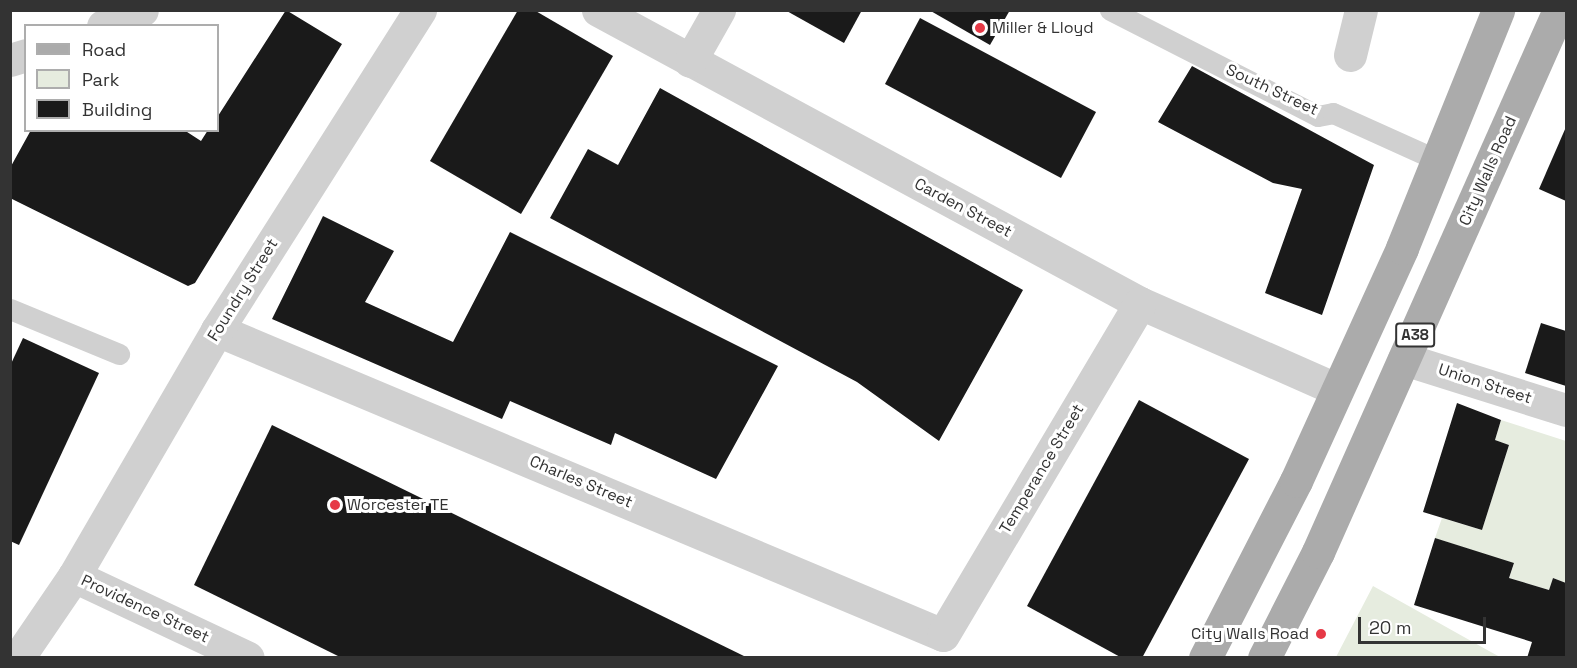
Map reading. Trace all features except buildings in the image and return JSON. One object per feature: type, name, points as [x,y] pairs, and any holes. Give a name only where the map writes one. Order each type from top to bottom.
[{"type":"main road","name":"A38","points":[[1205,657],[1296,481],[1402,248],[1498,10]]},
{"type":"main road","name":"City Walls Road","points":[[1264,657],[1318,552],[1559,10]]},
{"type":"street","points":[[108,24],[142,10]]},
{"type":"street","name":"Foundry Street","points":[[18,657],[74,576],[217,330],[420,10]]},
{"type":"street","name":"Carden Street","points":[[598,10],[690,62],[1140,303],[1336,389]]},
{"type":"street","points":[[690,62],[719,10]]},
{"type":"street","points":[[1350,55],[1361,10]]},
{"type":"street","name":"Temperance Street","points":[[944,635],[1140,303]]},
{"type":"street","name":"Charles Street","points":[[217,330],[944,635]]},
{"type":"street","name":"Union Street","points":[[1404,358],[1566,410]]},
{"type":"street","name":"Providence Street","points":[[74,576],[248,657]]},
{"type":"lane","name":"South Street","points":[[1110,10],[1318,116],[1333,113],[1437,160]]},
{"type":"lane","points":[[10,309],[119,354]]},
{"type":"green space","points":[[1501,420],[1566,441],[1566,583],[1553,578],[1549,590],[1509,578],[1514,564],[1435,538],[1442,518],[1482,530],[1509,445],[1495,440]]},
{"type":"green space","points":[[1373,586],[1489,651],[1500,657],[1336,657]]},
{"type":"place","name":"Miller & Lloyd","points":[[980,28]]},
{"type":"place","name":"Worcester TE","points":[[335,505]]},
{"type":"place","name":"City Walls Road","points":[[1321,634]]}]
